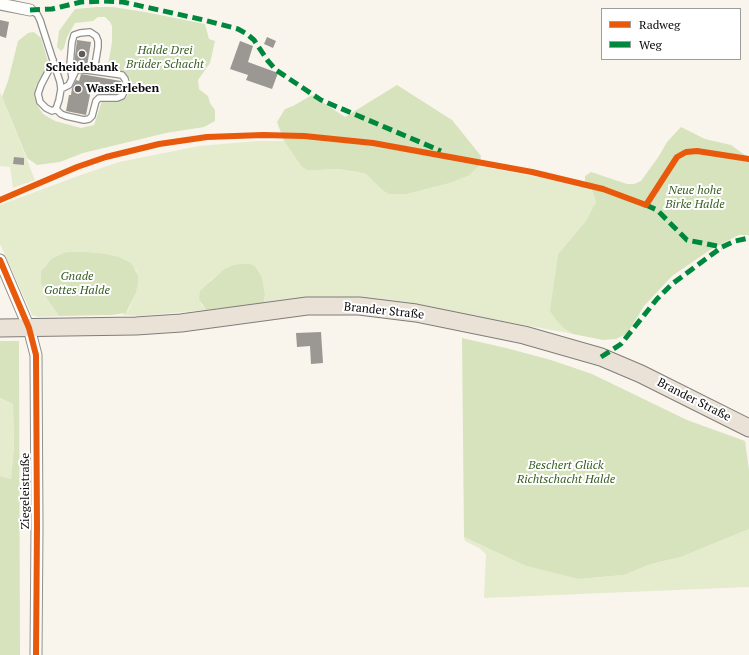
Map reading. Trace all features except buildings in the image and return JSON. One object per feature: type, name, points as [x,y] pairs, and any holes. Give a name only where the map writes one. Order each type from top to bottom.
[{"type":"main road","name":"Brander Straße","points":[[0,328],[136,326],[181,323],[306,306],[359,306],[416,313],[524,336],[601,357],[641,374],[749,428]]},
{"type":"street","points":[[0,4],[30,10]]},
{"type":"street","name":"Ziegeleistraße","points":[[0,260],[29,328],[36,355],[36,655]]},
{"type":"lane","points":[[30,10],[37,14],[40,20],[61,88],[56,109]]},
{"type":"lane","points":[[72,78],[70,65],[72,42],[74,35],[80,33],[90,32],[96,36],[98,47],[94,71]]},
{"type":"lane","points":[[53,60],[38,94],[40,102],[46,108],[52,111],[56,109]]},
{"type":"lane","points":[[56,109],[61,114],[66,116],[84,120],[89,119],[92,116],[96,102],[99,98],[117,98],[122,96],[127,86],[125,79],[122,76],[77,67],[69,85],[61,88]]},
{"type":"green space","name":"Halde Drei Brüder Schacht","points":[[113,7],[145,12],[205,24],[209,39],[215,41],[210,63],[198,80],[199,89],[208,96],[210,103],[215,110],[215,121],[204,127],[166,133],[83,153],[60,162],[37,165],[27,158],[2,97],[8,81],[18,41],[28,33],[34,32],[41,38],[49,65],[36,85],[34,96],[37,105],[43,114],[55,121],[81,128],[94,125],[102,101],[109,99],[119,101],[126,98],[131,90],[131,80],[125,73],[107,71],[112,42],[112,26],[105,17],[98,17],[93,21],[75,23],[67,37],[64,48],[61,51],[57,47],[59,31],[75,9]]},
{"type":"green space","points":[[397,85],[452,120],[481,156],[479,166],[468,176],[450,183],[407,194],[389,194],[381,189],[366,174],[338,169],[307,170],[301,166],[284,141],[277,122],[285,109],[312,95],[345,117]]},
{"type":"green space","points":[[0,92],[35,180],[13,188],[10,167],[0,166]]},
{"type":"green space","name":"Neue hohe Birke Halde","points":[[681,127],[705,139],[731,145],[749,158],[749,235],[739,235],[710,250],[672,276],[644,306],[627,334],[616,339],[603,340],[573,334],[563,328],[550,311],[558,254],[585,222],[596,202],[590,185],[585,181],[585,176],[591,172],[627,184],[634,184],[641,181],[667,142]]},
{"type":"green space","points":[[257,141],[284,141],[301,166],[316,170],[338,169],[366,174],[381,189],[407,194],[450,183],[468,176],[479,166],[559,181],[591,189],[596,202],[585,222],[558,254],[551,311],[563,328],[573,334],[402,303],[264,303],[265,294],[262,277],[255,266],[239,264],[224,269],[210,281],[201,304],[206,310],[139,316],[122,315],[128,311],[136,293],[138,275],[136,270],[97,253],[87,252],[63,253],[51,259],[47,263],[41,271],[41,283],[47,299],[59,316],[38,317],[32,315],[0,244],[0,205],[119,162],[199,146]]},
{"type":"green space","name":"Gnade Gottes Halde","points":[[63,253],[106,254],[119,257],[131,263],[138,275],[138,283],[136,293],[126,313],[112,315],[59,316],[47,299],[41,283],[41,271],[51,259]]},
{"type":"green space","points":[[239,264],[250,264],[255,266],[262,277],[265,294],[264,303],[206,310],[199,299],[200,291],[224,269]]},
{"type":"green space","name":"Beschert Glück Richtschacht Halde","points":[[462,338],[551,360],[592,374],[687,420],[745,441],[749,470],[749,529],[681,557],[651,564],[624,575],[578,579],[526,566],[464,537]]},
{"type":"green space","points":[[0,341],[19,341],[20,655],[0,655],[0,476],[11,479],[14,446],[13,404],[0,398]]},
{"type":"green space","points":[[0,398],[13,404],[14,446],[11,479],[0,476]]},
{"type":"green space","points":[[749,529],[749,587],[484,598],[486,554],[479,548],[465,541],[464,537],[526,566],[579,579],[624,575],[651,564],[681,557]]},
{"type":"marked path","points":[[30,10],[52,9],[81,2],[123,2],[238,29],[254,40],[276,70],[321,100],[441,151]]},
{"type":"marked path","points":[[646,205],[657,210],[687,240],[722,247]]},
{"type":"marked path","points":[[601,357],[621,344],[657,299],[672,284],[722,247],[735,241],[749,238]]},
{"type":"cycle path","points":[[0,200],[77,167],[106,157],[159,144],[207,137],[263,135],[304,136],[373,143],[532,172],[603,189],[646,205],[677,157],[686,152],[697,151],[749,159]]},
{"type":"cycle path","points":[[0,260],[29,328],[36,355],[36,655]]},
{"type":"place","name":"Scheidebank","points":[[82,54]]},
{"type":"place","name":"WassErleben","points":[[78,89]]}]
